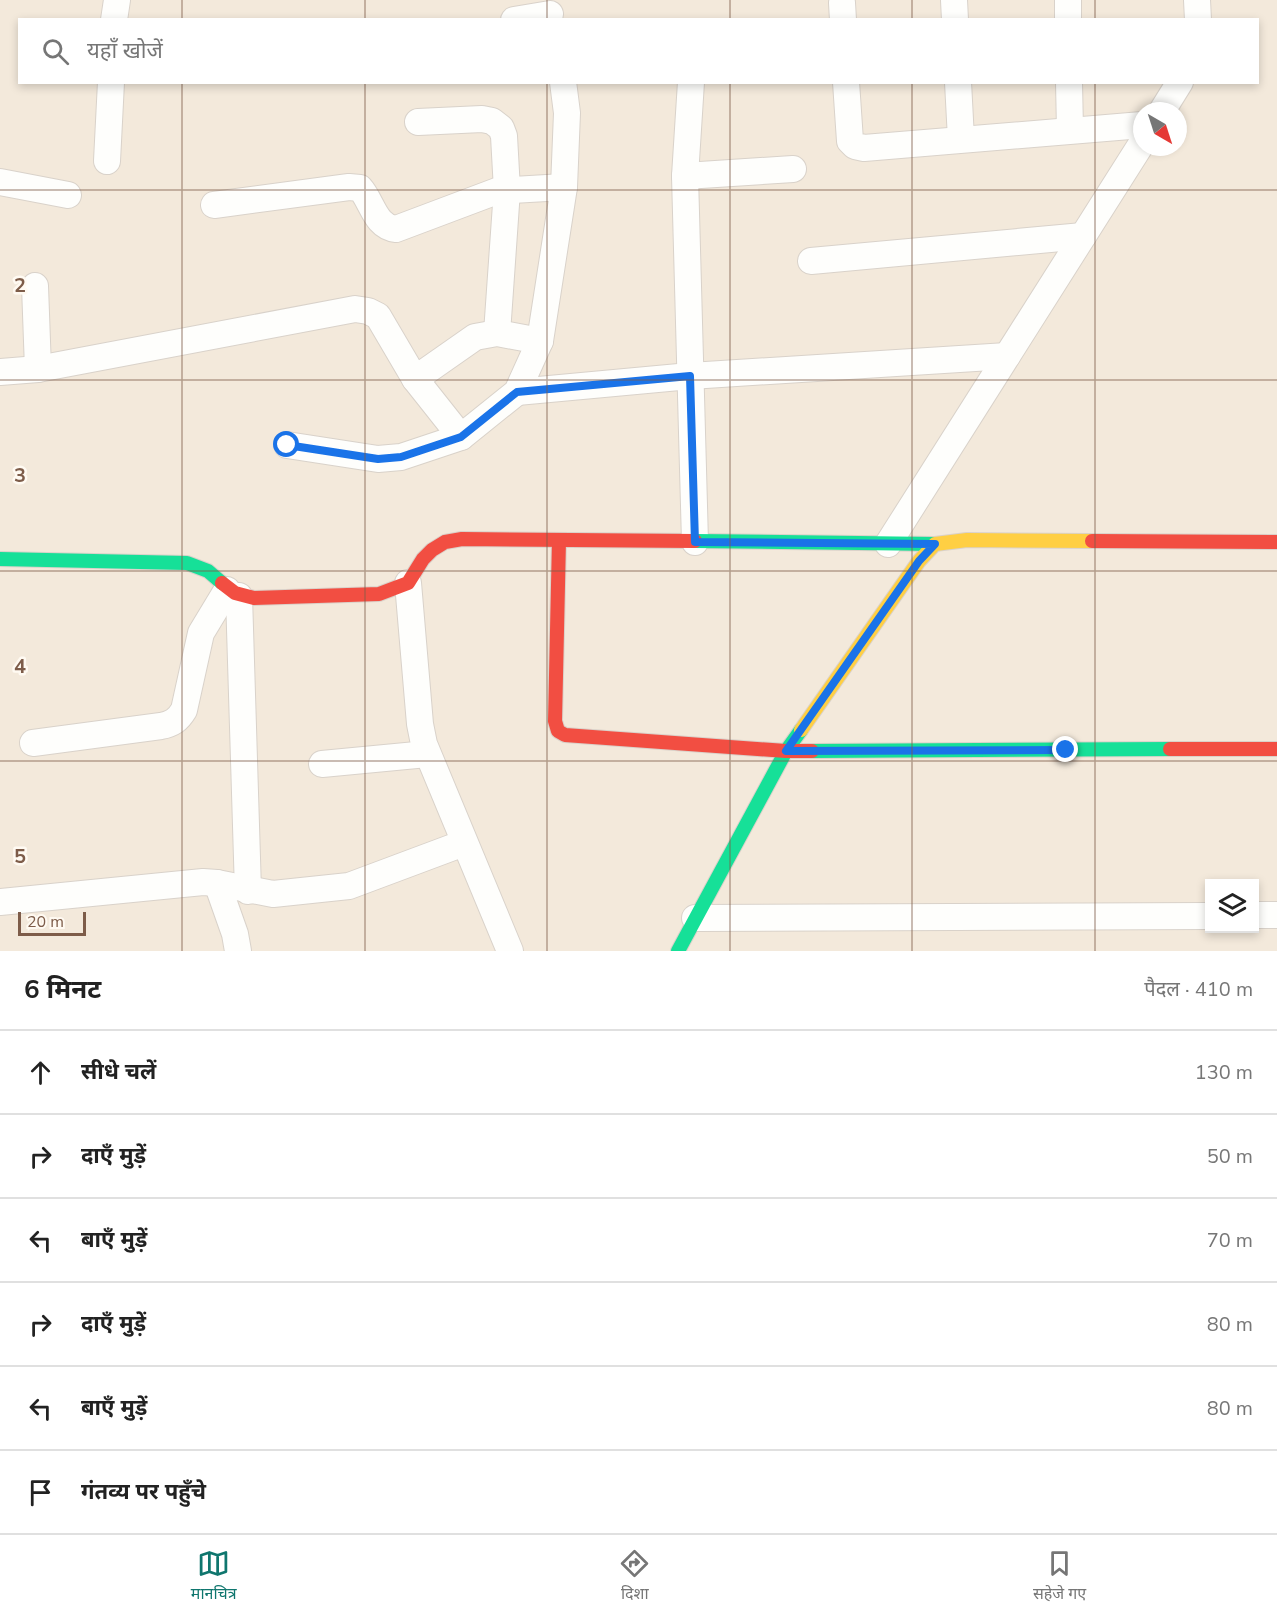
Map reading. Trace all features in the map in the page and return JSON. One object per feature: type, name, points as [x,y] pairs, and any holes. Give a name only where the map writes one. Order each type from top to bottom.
[{"type":"street","points":[[114,18],[117,0]]},
{"type":"street","points":[[954,0],[955,18]]},
{"type":"street","points":[[1068,0],[1068,18]]},
{"type":"street","points":[[1197,0],[1198,18]]},
{"type":"street","points":[[522,18],[549,11]]},
{"type":"street","points":[[108,161],[111,84]]},
{"type":"street","points":[[287,445],[378,459],[401,457],[461,437],[517,392],[540,341],[564,187],[567,113],[563,84]]},
{"type":"street","points":[[691,84],[685,176],[695,542]]},
{"type":"street","points":[[846,84],[850,141],[855,146],[864,148],[1133,125]]},
{"type":"street","points":[[958,84],[961,139]]},
{"type":"street","points":[[1069,84],[1070,130]]},
{"type":"street","points":[[1168,102],[1179,84]]},
{"type":"street","points":[[418,122],[482,119],[492,121],[501,128],[504,136],[507,190],[497,333]]},
{"type":"street","points":[[888,544],[1134,156]]},
{"type":"street","points":[[685,176],[793,170]]},
{"type":"street","points":[[0,182],[68,195]]},
{"type":"street","points":[[214,205],[360,188],[366,194],[380,222],[388,228],[396,228],[497,191],[564,187]]},
{"type":"street","points":[[811,261],[1083,236]]},
{"type":"street","points":[[35,286],[39,369]]},
{"type":"street","points":[[0,372],[39,369],[355,309],[368,310],[378,316],[415,379],[461,437]]},
{"type":"street","points":[[415,379],[475,337],[497,333],[540,341]]},
{"type":"street","points":[[517,392],[690,376],[1007,356]]},
{"type":"street","points":[[0,559],[188,563],[203,567],[233,593],[254,598],[379,594],[395,590],[408,583],[427,554],[445,542],[462,539],[888,544],[935,544],[967,540],[1277,542]]},
{"type":"street","points":[[559,540],[555,721],[558,731],[565,735],[786,751],[1277,750]]},
{"type":"street","points":[[678,951],[786,751],[919,561],[935,544]]},
{"type":"street","points":[[408,583],[420,724],[427,754],[510,951]]},
{"type":"street","points":[[33,744],[171,724],[184,710],[201,633],[233,593]]},
{"type":"street","points":[[233,593],[248,891]]},
{"type":"street","points":[[322,764],[427,754]]},
{"type":"street","points":[[0,902],[203,882],[273,894],[349,886],[464,843]]},
{"type":"street","points":[[217,883],[235,934],[238,951]]},
{"type":"street","points":[[1259,915],[1277,915]]},
{"type":"street","points":[[695,918],[1205,916]]},
{"type":"shaded area","points":[[0,0],[1277,0],[1277,951],[0,951]]},
{"type":"traffic: fast","points":[[695,541],[935,544]]},
{"type":"traffic: fast","points":[[0,559],[187,563],[208,571],[222,583]]},
{"type":"traffic: fast","points":[[678,951],[786,751],[801,730]]},
{"type":"traffic: fast","points":[[812,751],[1170,749]]},
{"type":"traffic: slow","points":[[801,730],[919,561],[935,544],[967,540],[1092,541]]},
{"type":"traffic: jam","points":[[222,583],[235,593],[254,598],[379,594],[408,583],[423,559],[432,550],[445,542],[462,539],[695,541]]},
{"type":"traffic: jam","points":[[559,540],[555,721],[558,731],[565,735],[812,751]]},
{"type":"traffic: jam","points":[[1092,541],[1277,542]]},
{"type":"traffic: jam","points":[[1170,749],[1277,749]]},
{"type":"route","points":[[287,445],[391,459],[461,437],[517,392],[690,376],[695,542],[935,544],[919,561],[786,751],[1066,750]]}]
